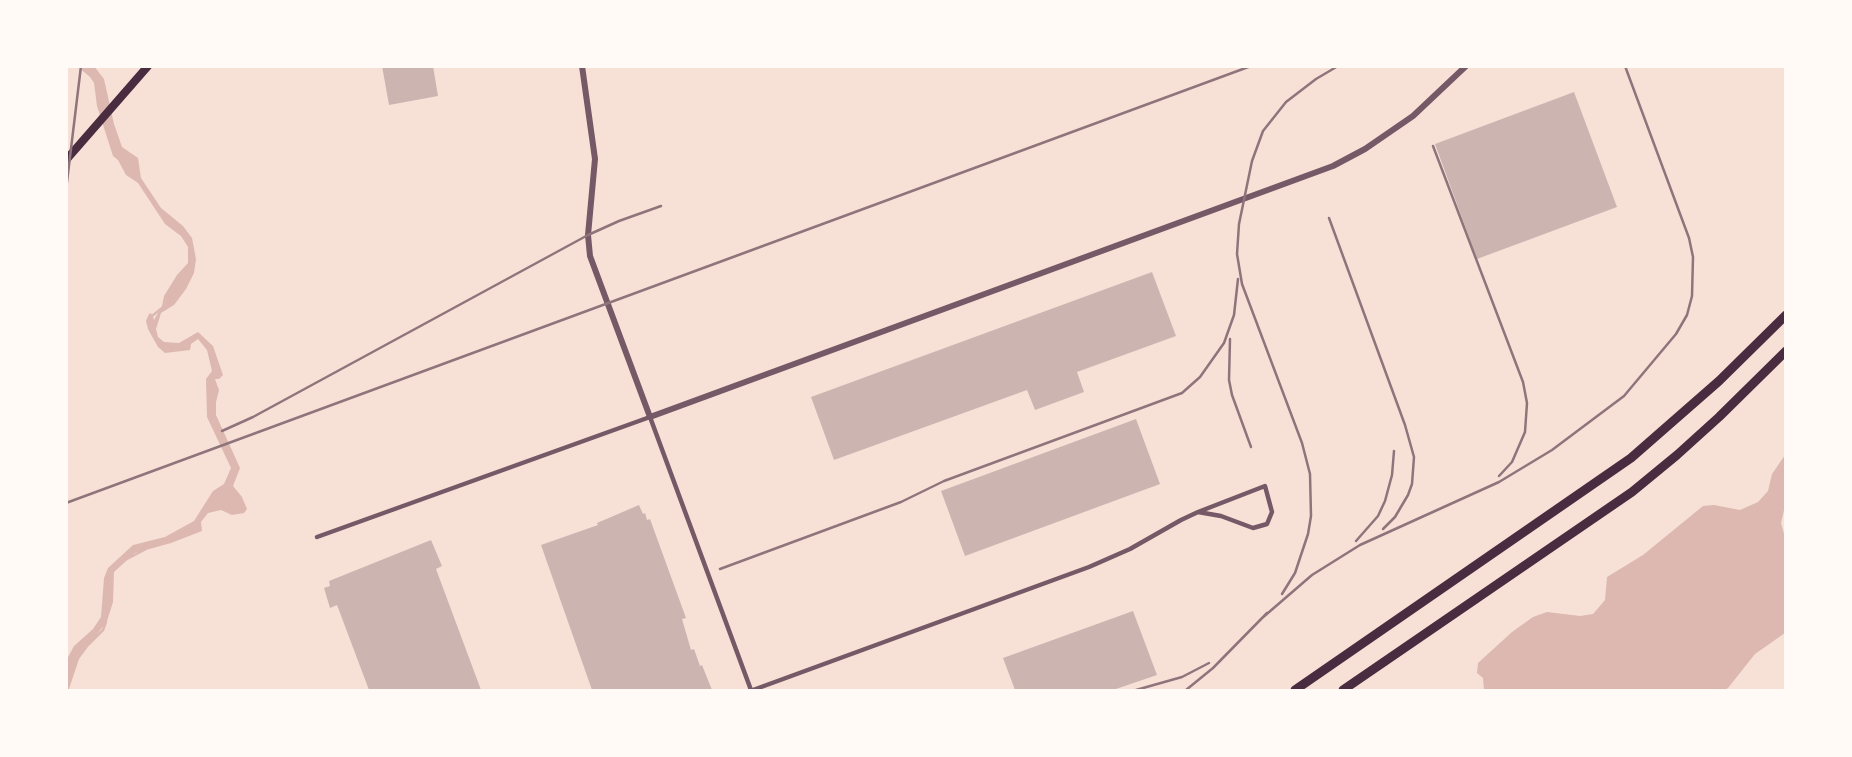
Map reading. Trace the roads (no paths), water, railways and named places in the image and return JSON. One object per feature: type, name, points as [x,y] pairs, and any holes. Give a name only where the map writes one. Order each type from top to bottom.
[{"type":"highway","points":[[1295,691],[1631,458],[1719,381],[1786,315]]},
{"type":"highway","points":[[1343,691],[1632,492],[1698,436],[1786,351]]},
{"type":"main road","points":[[66,160],[148,66]]},
{"type":"street","points":[[582,66],[595,159],[588,235],[590,256],[752,691],[1089,567],[1130,549],[1198,512],[1265,486],[1272,512],[1266,524],[1252,528],[1221,516],[1198,512]]},
{"type":"street","points":[[317,537],[1333,166],[1365,149],[1413,116],[1466,66]]},
{"type":"waterway","points":[[152,321],[152,316],[162,308]]},
{"type":"waterway","points":[[127,559],[146,549]]},
{"type":"waterway","points":[[89,644],[103,630],[106,622]]},
{"type":"railway","points":[[66,190],[81,66]]},
{"type":"railway","points":[[66,503],[1251,66]]},
{"type":"railway","points":[[1282,594],[1295,573],[1308,534],[1311,516],[1310,474],[1302,443],[1242,284],[1237,254],[1239,224],[1252,161],[1263,131],[1286,102],[1338,66]]},
{"type":"railway","points":[[1261,619],[1312,575],[1360,545],[1499,482],[1552,450],[1624,396],[1676,334],[1687,315],[1692,296],[1693,257],[1689,238],[1625,66]]},
{"type":"railway","points":[[1433,146],[1523,382],[1527,403],[1525,432],[1512,462],[1499,476]]},
{"type":"railway","points":[[222,431],[253,417],[588,235],[661,206]]},
{"type":"railway","points":[[1329,218],[1405,425],[1414,457],[1412,484],[1408,495],[1395,517],[1383,529]]},
{"type":"railway","points":[[720,569],[901,502],[944,481],[1182,393],[1200,377],[1224,343],[1234,315],[1238,279]]},
{"type":"railway","points":[[1230,339],[1229,380],[1251,447]]},
{"type":"railway","points":[[1356,541],[1378,516],[1385,501],[1392,475],[1394,451]]},
{"type":"railway","points":[[1186,690],[1213,668],[1267,613]]},
{"type":"railway","points":[[1136,690],[1182,677],[1209,663]]}]
